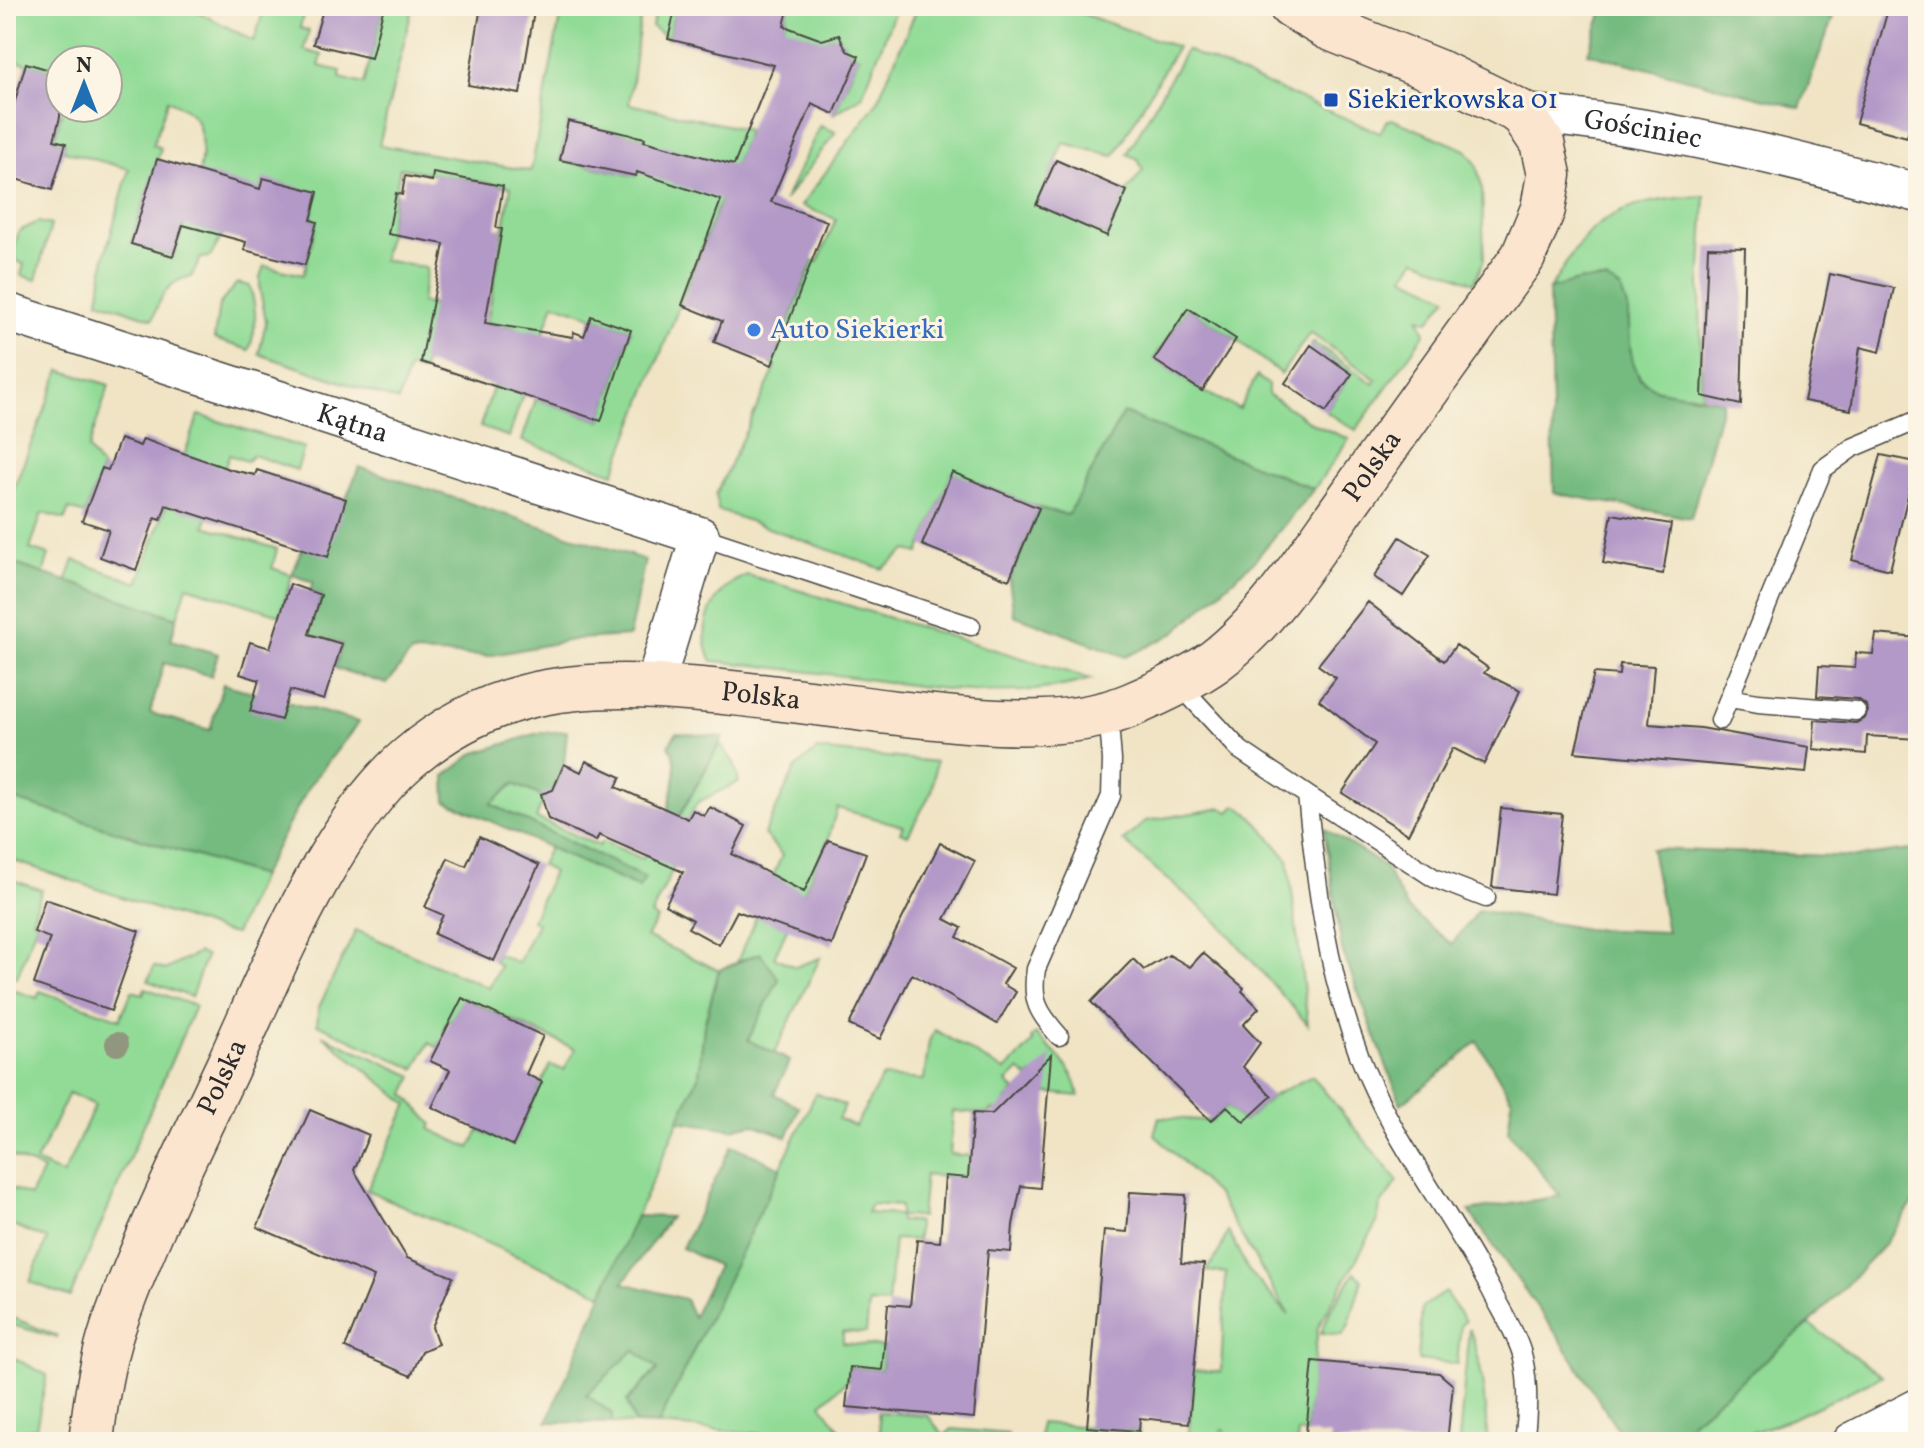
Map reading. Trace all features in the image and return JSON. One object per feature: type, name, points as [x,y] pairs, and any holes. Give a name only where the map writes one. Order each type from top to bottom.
[{"type":"street","name":"Gościniec","points":[[1291,6],[1327,27],[1443,74],[1522,113],[1575,117],[1644,128],[1765,154],[1918,193]]},
{"type":"street","name":"Polska","points":[[91,1442],[109,1343],[137,1267],[292,929],[352,823],[406,761],[474,714],[528,694],[577,686],[719,692],[972,722],[1070,720],[1123,709],[1178,683],[1215,661],[1254,625],[1322,537],[1523,257],[1543,209],[1549,175],[1542,143],[1522,113]]},
{"type":"street","name":"Kątna","points":[[6,312],[700,536]]},
{"type":"street","points":[[654,687],[700,536]]},
{"type":"street","points":[[1852,1442],[1918,1408]]},
{"type":"lane","points":[[1720,720],[1823,469],[1852,448],[1918,420]]},
{"type":"lane","name":"Kątna","points":[[700,536],[971,626]]},
{"type":"lane","points":[[1178,683],[1240,750],[1434,878],[1486,898]]},
{"type":"lane","points":[[1729,698],[1856,711]]},
{"type":"lane","points":[[1059,1036],[1040,1015],[1033,986],[1036,969],[1111,796],[1108,711]]},
{"type":"lane","points":[[1307,795],[1319,907],[1335,978],[1358,1055],[1389,1124],[1419,1176],[1473,1257],[1523,1355],[1527,1415],[1524,1442]]},
{"type":"green space","points":[[6,6],[187,6],[254,41],[265,6],[305,6],[300,28],[309,31],[304,50],[322,55],[319,66],[341,71],[340,78],[364,84],[384,6],[413,6],[379,145],[531,171],[562,6],[642,6],[629,104],[748,130],[614,473],[522,441],[536,399],[601,421],[631,330],[554,303],[542,338],[513,327],[487,323],[511,187],[400,168],[383,260],[427,268],[421,303],[434,305],[441,317],[422,372],[409,368],[398,401],[259,354],[266,321],[260,291],[264,266],[303,275],[317,222],[311,220],[318,192],[259,191],[235,185],[222,236],[210,257],[201,258],[191,277],[170,286],[153,319],[99,301],[105,255],[129,169],[64,151],[65,143],[54,140],[58,124],[124,124],[124,44],[44,44],[44,69],[6,58]],"holes":[[[168,100],[184,109],[197,122],[202,153],[195,189],[173,256],[131,243],[161,148],[153,145]],[[568,122],[644,138],[636,176],[560,160]]]},
{"type":"green space","points":[[656,6],[676,6],[668,39],[652,27]]},
{"type":"green space","points":[[789,6],[897,6],[862,96],[834,114],[859,56],[847,51],[842,41],[832,37],[774,65]]},
{"type":"green space","points":[[918,6],[1060,6],[1177,47],[1114,156],[1064,143],[1037,204],[1107,236],[1127,191],[1143,170],[1138,159],[1127,154],[1186,50],[1380,133],[1386,121],[1392,119],[1466,150],[1476,164],[1482,187],[1484,260],[1474,283],[1416,259],[1404,276],[1447,297],[1429,321],[1419,318],[1425,333],[1356,430],[1326,412],[1351,374],[1311,345],[1313,342],[1374,384],[1377,380],[1310,333],[1281,374],[1236,339],[1188,308],[1154,359],[1202,391],[1239,409],[1257,376],[1268,385],[1268,394],[1313,424],[1349,439],[1314,489],[1124,413],[1068,516],[1039,508],[952,473],[919,553],[907,550],[882,569],[718,510],[716,494],[776,367],[772,365],[813,261],[818,262],[836,219],[801,206],[877,102]]},
{"type":"green space","points":[[1605,6],[1837,6],[1800,108],[1588,53]]},
{"type":"green space","points":[[820,126],[836,132],[784,201]]},
{"type":"green space","points":[[1705,196],[1700,288],[1702,396],[1658,390],[1640,377],[1630,345],[1628,311],[1582,280],[1549,289],[1583,239],[1614,215],[1643,204]]},
{"type":"green space","points":[[38,222],[51,225],[36,280],[21,275],[24,264],[18,262],[13,253],[19,231]]},
{"type":"green space","points":[[1582,280],[1607,280],[1621,289],[1628,311],[1631,357],[1640,379],[1658,390],[1723,401],[1691,518],[1554,493],[1549,289]]},
{"type":"green space","points":[[237,283],[250,286],[254,303],[255,326],[249,350],[214,339],[219,305]]},
{"type":"green space","points":[[60,370],[109,385],[88,449],[102,468],[85,514],[69,509],[65,519],[42,513],[30,549],[49,555],[43,574],[6,561],[6,508]]},
{"type":"green space","points":[[494,385],[523,394],[509,437],[480,427]]},
{"type":"green space","points":[[1123,413],[1314,489],[1255,560],[1173,634],[1126,657],[1014,615],[1009,580],[1039,508],[1068,515]]},
{"type":"green space","points":[[199,415],[304,448],[297,470],[253,455],[247,461],[229,455],[205,526],[277,549],[272,568],[292,575],[280,615],[187,586],[177,618],[66,582],[74,560],[138,583]]},
{"type":"green space","points":[[359,467],[645,560],[629,636],[577,639],[488,656],[411,653],[387,684],[335,668],[342,644],[300,632],[317,609],[321,595],[310,591],[313,582],[292,575],[306,537],[346,499]]},
{"type":"green space","points":[[6,561],[177,618],[171,640],[218,654],[211,676],[164,663],[150,713],[210,730],[223,684],[359,722],[309,786],[261,876],[6,797]]},
{"type":"green space","points":[[748,575],[1091,679],[1034,690],[975,691],[712,661],[705,636],[710,610],[726,589]]},
{"type":"green space","points":[[567,731],[564,764],[553,790],[546,798],[514,784],[491,804],[645,878],[639,888],[446,801],[445,776],[473,754],[538,733]]},
{"type":"green space","points":[[676,733],[723,737],[679,817],[668,811],[675,769],[669,745]]},
{"type":"green space","points":[[720,744],[734,763],[739,782],[698,802],[693,810],[666,861],[675,865],[651,915],[657,919],[646,937],[719,970],[704,1026],[699,1075],[602,1294],[367,1190],[408,1104],[322,1035],[413,1076],[405,1094],[432,1124],[430,1129],[470,1148],[479,1130],[513,1145],[550,1065],[564,1070],[575,1049],[463,998],[453,1019],[447,1021],[445,1035],[437,1047],[429,1043],[415,1069],[317,1024],[319,1007],[356,930],[489,988],[500,966],[494,961],[497,954],[518,963],[537,923],[532,920],[553,872],[541,865],[549,848],[639,888],[644,878],[490,804],[514,784],[545,797],[536,818],[599,846],[602,841],[643,859],[668,811],[679,817]]},
{"type":"green space","points":[[817,750],[936,762],[932,791],[908,835],[900,832],[903,826],[837,808],[828,840],[774,957],[795,967],[820,958],[774,1054],[748,1041],[760,953],[737,962],[782,855],[764,834],[795,769]]},
{"type":"green space","points":[[6,797],[261,876],[235,934],[221,931],[6,858]]},
{"type":"green space","points":[[1236,805],[1252,816],[1288,859],[1308,1025],[1219,923],[1123,841],[1146,821],[1222,808],[1229,812]]},
{"type":"green space","points":[[1324,828],[1384,866],[1408,909],[1452,944],[1478,910],[1586,929],[1667,932],[1651,849],[1857,857],[1918,849],[1918,1196],[1884,1245],[1809,1324],[1667,1442],[1626,1442],[1559,1338],[1469,1211],[1560,1196],[1508,1131],[1512,1100],[1477,1041],[1401,1104],[1342,950]]},
{"type":"green space","points":[[6,878],[42,890],[32,919],[37,922],[17,978],[6,976]]},
{"type":"green space","points":[[198,953],[206,956],[191,997],[148,981],[154,966],[165,970]]},
{"type":"green space","points":[[760,953],[779,979],[748,1040],[790,1061],[774,1094],[799,1107],[787,1137],[753,1124],[732,1129],[678,1121],[699,1075],[704,1026],[719,970]]},
{"type":"green space","points":[[6,988],[37,998],[40,991],[120,1019],[132,991],[143,994],[145,988],[195,1006],[70,1297],[30,1282],[47,1239],[6,1223],[6,1186],[30,1196],[43,1170],[6,1154]],"holes":[[[69,1093],[95,1105],[63,1175],[36,1162]]]},
{"type":"green space","points":[[935,1030],[1005,1071],[1033,1042],[1031,1038],[1036,1034],[1068,1069],[1079,1096],[1048,1093],[1032,1074],[1028,1078],[1019,1070],[1007,1082],[1015,1091],[1004,1102],[1003,1112],[953,1111],[950,1154],[970,1156],[968,1179],[925,1175],[921,1217],[899,1216],[900,1221],[918,1222],[917,1240],[894,1239],[888,1304],[869,1303],[866,1333],[843,1332],[843,1343],[884,1347],[882,1370],[850,1367],[849,1379],[821,1404],[842,1432],[880,1433],[878,1412],[928,1416],[944,1436],[952,1429],[1008,1434],[1007,1442],[854,1442],[658,1425],[816,1093],[845,1106],[838,1119],[855,1126],[882,1077],[924,1080],[929,1041]],"holes":[[[871,1204],[900,1206],[900,1215],[867,1213]]]},
{"type":"green space","points":[[1312,1076],[1398,1181],[1380,1206],[1377,1223],[1318,1327],[1306,1433],[1298,1432],[1297,1442],[1232,1442],[1224,1429],[1211,1442],[1188,1442],[1194,1370],[1221,1372],[1226,1273],[1205,1271],[1218,1255],[1228,1231],[1248,1270],[1289,1315],[1217,1195],[1154,1134],[1159,1117],[1211,1121],[1227,1106],[1244,1122],[1272,1096]]},
{"type":"green space","points":[[732,1145],[781,1168],[658,1425],[635,1424],[627,1401],[658,1369],[634,1350],[586,1395],[613,1414],[611,1423],[547,1422],[636,1216],[670,1217],[623,1283],[685,1299],[693,1317],[718,1266],[682,1248]]},
{"type":"green space","points":[[1355,1272],[1362,1280],[1348,1327],[1342,1335],[1321,1333],[1330,1311]]},
{"type":"green space","points":[[1445,1292],[1465,1321],[1461,1325],[1457,1364],[1418,1360],[1422,1307]]},
{"type":"green space","points":[[6,1315],[57,1336],[57,1338],[6,1323]]},
{"type":"green space","points":[[1809,1324],[1882,1376],[1793,1418],[1725,1442],[1667,1442]]},
{"type":"green space","points":[[1469,1328],[1481,1370],[1488,1442],[1459,1442]]},
{"type":"green space","points":[[634,1349],[658,1368],[627,1401],[635,1424],[611,1423],[612,1414],[586,1395]]},
{"type":"green space","points":[[6,1354],[47,1375],[36,1428],[6,1433]]},
{"type":"green space","points":[[1040,1423],[1139,1431],[1138,1442],[1039,1442]]},
{"type":"building","points":[[324,6],[384,6],[371,58],[313,44]]},
{"type":"building","points":[[481,6],[535,6],[520,94],[468,85]]},
{"type":"building","points":[[676,6],[789,6],[784,26],[822,40],[839,35],[847,51],[859,56],[834,114],[812,104],[771,202],[827,221],[772,365],[714,342],[722,321],[682,305],[721,200],[637,172],[636,176],[560,160],[568,121],[645,138],[644,141],[734,165],[774,65],[668,39]]},
{"type":"building","points":[[1889,6],[1918,6],[1918,96],[1907,137],[1856,123]]},
{"type":"building","points":[[26,63],[44,68],[44,124],[58,124],[54,140],[66,143],[52,190],[6,176],[6,132]]},
{"type":"building","points":[[157,159],[260,189],[263,178],[318,192],[311,220],[317,222],[305,265],[244,250],[246,242],[183,225],[173,256],[131,244]]},
{"type":"building","points":[[1056,160],[1127,191],[1107,236],[1036,205]]},
{"type":"building","points":[[433,173],[503,186],[496,228],[502,229],[485,323],[573,337],[574,332],[584,336],[591,316],[631,330],[601,421],[421,362],[444,244],[388,234],[396,193],[402,195],[405,176],[432,181]]},
{"type":"building","points":[[1708,247],[1745,248],[1741,405],[1702,396]]},
{"type":"building","points":[[1830,274],[1894,288],[1880,352],[1860,347],[1851,410],[1804,401]]},
{"type":"building","points":[[1188,308],[1236,339],[1202,391],[1154,360]]},
{"type":"building","points":[[1311,345],[1352,374],[1326,412],[1285,383]]},
{"type":"building","points":[[120,439],[140,446],[143,439],[232,470],[255,475],[257,470],[346,499],[328,557],[166,505],[161,520],[155,518],[136,570],[100,557],[109,530],[82,521],[102,468],[108,470]]},
{"type":"building","points":[[1881,455],[1916,462],[1890,570],[1852,560]]},
{"type":"building","points":[[952,472],[1039,508],[1009,580],[922,545]]},
{"type":"building","points":[[1612,514],[1671,524],[1663,574],[1603,563]]},
{"type":"building","points":[[1400,537],[1430,555],[1403,596],[1374,577]]},
{"type":"building","points":[[290,584],[321,595],[309,634],[342,644],[324,700],[290,690],[281,720],[250,711],[259,680],[240,674],[250,642],[270,648]]},
{"type":"building","points":[[1368,602],[1444,661],[1456,645],[1488,668],[1484,673],[1520,691],[1484,764],[1453,748],[1408,834],[1342,793],[1375,744],[1319,700],[1336,678],[1318,665]]},
{"type":"building","points":[[1876,634],[1918,638],[1918,739],[1867,736],[1866,754],[1813,749],[1815,720],[1856,723],[1865,718],[1868,711],[1858,699],[1817,696],[1819,666],[1855,668],[1856,653],[1873,654]]},
{"type":"building","points":[[1620,664],[1654,666],[1649,724],[1701,728],[1809,747],[1806,773],[1575,752],[1594,673],[1619,675]]},
{"type":"building","points":[[586,761],[621,777],[616,787],[688,819],[693,810],[704,816],[710,807],[746,826],[732,854],[804,892],[828,840],[866,853],[832,945],[737,911],[719,945],[688,928],[693,920],[665,905],[683,872],[599,835],[596,841],[548,819],[541,794],[553,790],[564,764],[581,772]]},
{"type":"building","points":[[1501,808],[1562,814],[1553,894],[1492,887]]},
{"type":"building","points":[[479,837],[539,865],[494,961],[434,934],[443,915],[425,907],[448,858],[466,866]]},
{"type":"building","points":[[940,843],[975,861],[945,919],[962,928],[957,937],[1013,968],[1003,984],[1016,992],[997,1024],[912,974],[880,1039],[849,1025]]},
{"type":"building","points":[[45,899],[139,931],[111,1011],[34,984],[50,938],[34,932]]},
{"type":"building","points":[[1203,953],[1244,988],[1242,991],[1259,1008],[1243,1025],[1260,1043],[1243,1067],[1272,1096],[1244,1122],[1227,1106],[1211,1121],[1091,1002],[1133,959],[1144,970],[1169,955],[1190,967]]},
{"type":"building","points":[[462,998],[543,1036],[526,1074],[542,1082],[513,1146],[432,1107],[450,1070],[430,1061]]},
{"type":"building","points":[[1051,1055],[1040,1188],[1021,1186],[1011,1252],[988,1250],[974,1418],[846,1407],[850,1367],[882,1370],[888,1304],[910,1306],[917,1240],[940,1242],[945,1176],[968,1178],[973,1113],[992,1114]]},
{"type":"building","points":[[310,1110],[369,1135],[354,1170],[407,1258],[453,1277],[432,1327],[438,1344],[422,1351],[411,1376],[345,1348],[374,1277],[257,1227]]},
{"type":"building","points":[[1130,1192],[1186,1195],[1181,1263],[1204,1264],[1189,1423],[1140,1418],[1139,1431],[1087,1427],[1104,1230],[1127,1232]]},
{"type":"building","points":[[1313,1361],[1439,1373],[1453,1385],[1447,1442],[1330,1442],[1331,1436],[1306,1433]]},
{"type":"place","name":"Siekierkowska 01","points":[[1331,100]]},
{"type":"place","name":"Auto Siekierki","points":[[754,330]]}]
